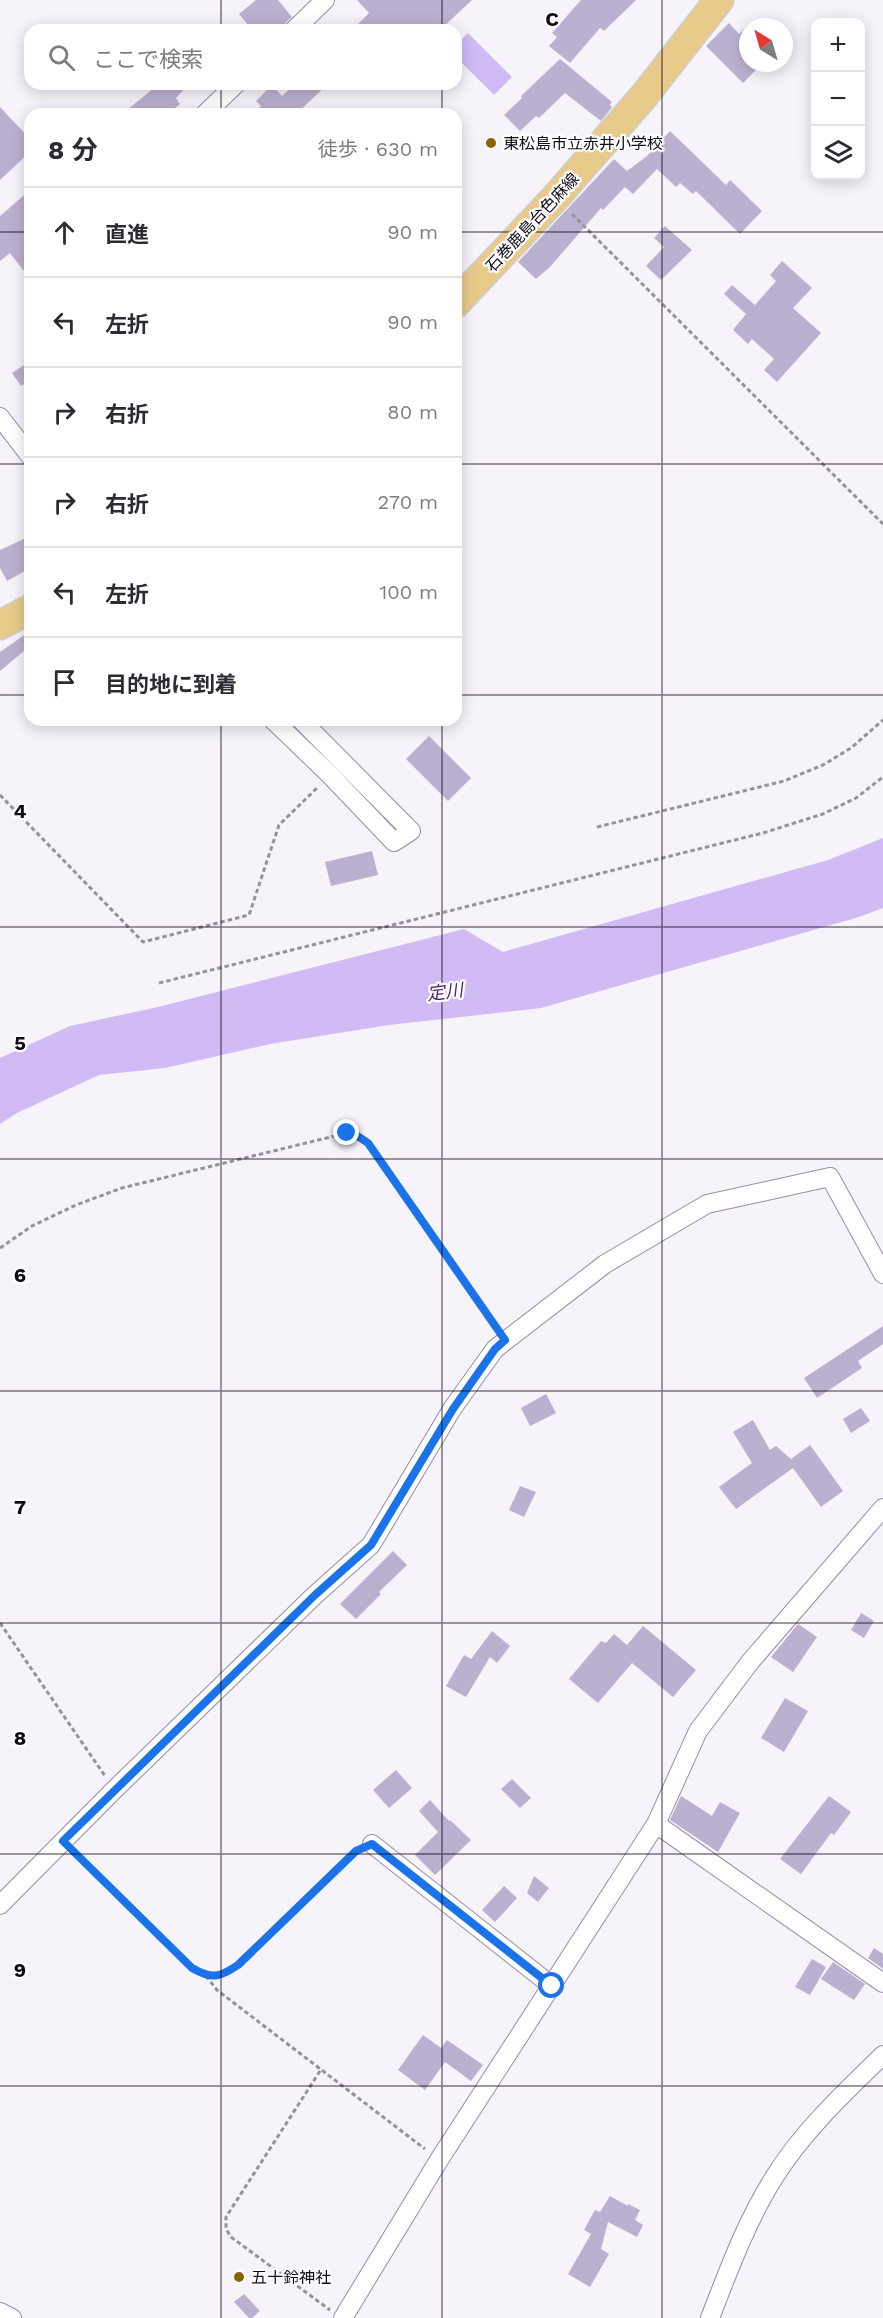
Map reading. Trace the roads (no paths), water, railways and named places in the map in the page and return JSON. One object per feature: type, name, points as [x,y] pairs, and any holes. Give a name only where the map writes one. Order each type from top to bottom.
[{"type":"main road","name":"石巻鹿島台色麻線","points":[[462,297],[645,96],[719,0]]},
{"type":"main road","points":[[0,625],[24,612]]},
{"type":"street","points":[[300,24],[325,0]]},
{"type":"street","points":[[211,108],[230,90]]},
{"type":"street","points":[[0,417],[24,448]]},
{"type":"street","points":[[279,726],[394,842],[411,831],[307,726]]},
{"type":"street","points":[[0,1905],[114,1790],[315,1595],[371,1545],[453,1409],[495,1349],[605,1264],[707,1203],[830,1178],[883,1274]]},
{"type":"street","points":[[338,2315],[656,1824],[698,1731],[750,1662],[883,1508]]},
{"type":"street","points":[[656,1824],[883,1983]]},
{"type":"street","points":[[372,1844],[552,1986]]},
{"type":"street","points":[[710,2318],[741,2239],[776,2175],[811,2129],[883,2055]]},
{"type":"street","points":[[0,2312],[12,2318]]},
{"type":"water","points":[[468,33],[512,77],[494,95],[462,63],[462,39]]},
{"type":"water","name":"定川","points":[[883,838],[883,908],[859,917],[541,1008],[389,1025],[270,1044],[165,1068],[99,1075],[17,1113],[0,1124],[0,1058],[70,1026],[158,1007],[464,929],[503,952],[828,860]]},
{"type":"place","name":"東松島市立赤井小学校","points":[[491,143]]},
{"type":"place","name":"五十鈴神社","points":[[239,2277]]}]
